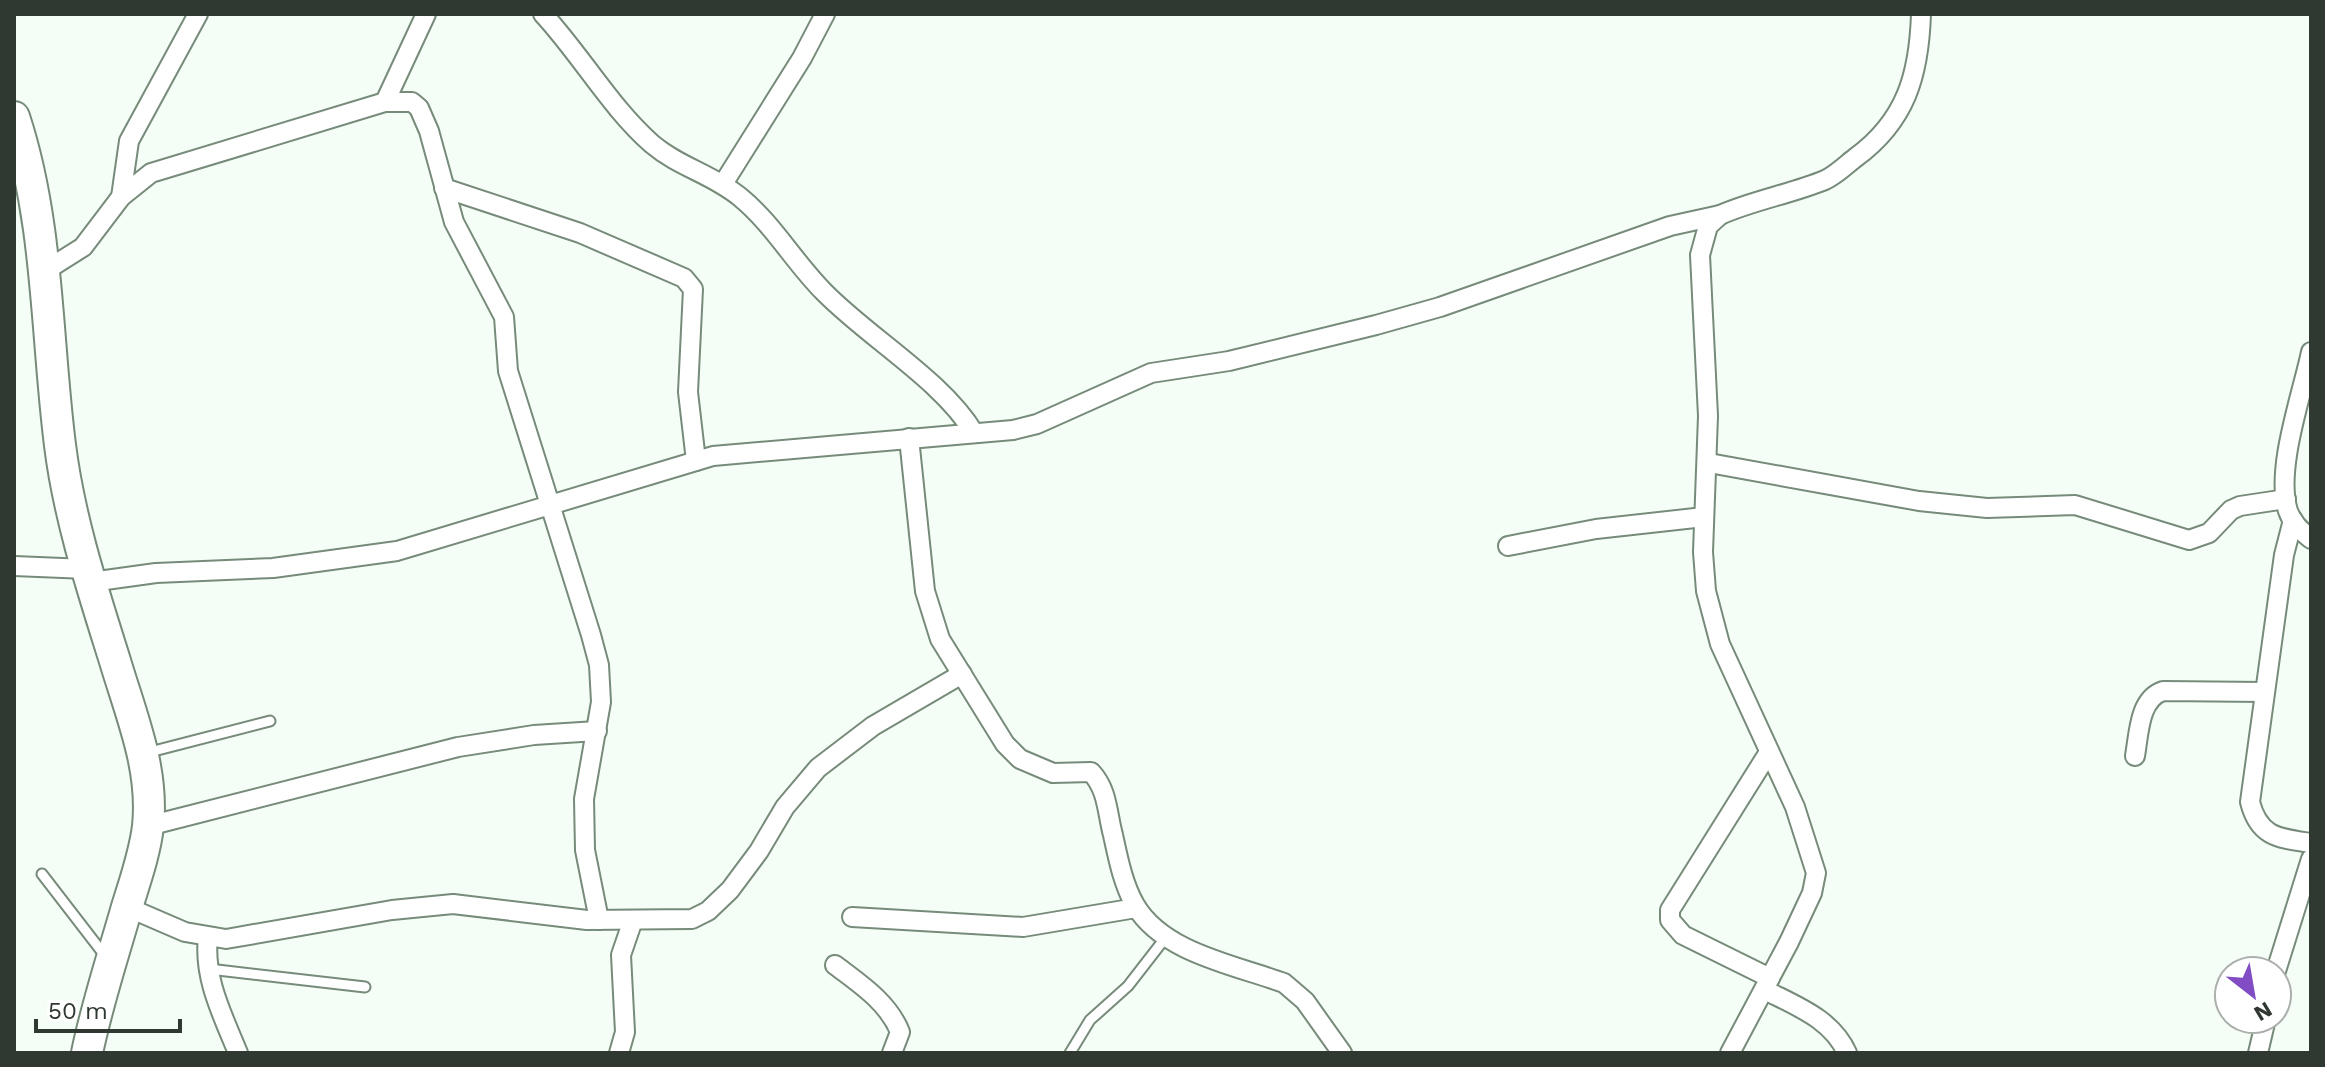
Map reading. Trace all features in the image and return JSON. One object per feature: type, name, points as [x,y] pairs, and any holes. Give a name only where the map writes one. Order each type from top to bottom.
[{"type":"highway","points":[[14,117],[31,176],[45,271],[60,447],[89,576],[144,754],[148,826],[87,1053]]},
{"type":"street","points":[[121,197],[129,141],[198,14]]},
{"type":"street","points":[[385,102],[426,14]]},
{"type":"street","points":[[543,14],[586,63],[631,125],[676,163],[723,184],[762,217],[820,289],[860,328],[959,409],[974,433]]},
{"type":"street","points":[[723,184],[802,58],[825,14]]},
{"type":"street","points":[[14,566],[89,576],[273,568],[374,555],[696,461],[743,451],[974,433],[1037,424],[1151,373],[1267,352],[1440,307],[1636,237],[1720,215],[1828,179],[1870,147],[1903,108],[1920,45],[1921,14]]},
{"type":"street","points":[[45,271],[83,247],[121,197],[158,171],[385,102],[412,102],[419,108],[429,131],[454,222],[504,317],[508,371],[599,665],[601,702],[584,799],[585,850],[599,920]]},
{"type":"street","points":[[444,188],[580,233],[684,278],[693,289],[688,392],[696,461]]},
{"type":"street","points":[[1720,215],[1708,226],[1700,255],[1709,463],[1703,552],[1711,615],[1720,644],[1795,807],[1816,873],[1812,893],[1730,1053]]},
{"type":"street","points":[[2311,352],[2289,449],[2286,499],[2293,520],[2311,539]]},
{"type":"street","points":[[909,438],[925,591],[934,626],[1005,744],[1020,759],[1053,773],[1091,772],[1099,780],[1127,889],[1136,908],[1166,937],[1190,950],[1284,983],[1296,991],[1342,1053]]},
{"type":"street","points":[[1709,463],[1919,501],[1987,508],[2075,505],[2189,540],[2209,533],[2231,510],[2240,506],[2286,499]]},
{"type":"street","points":[[1508,546],[1596,529],[1704,517]]},
{"type":"street","points":[[2293,520],[2284,555],[2250,802],[2254,818],[2273,837],[2311,843]]},
{"type":"street","points":[[127,907],[185,932],[226,939],[392,910],[453,904],[599,920],[692,919],[708,911],[730,890],[759,851],[785,807],[818,768],[873,726],[962,674]]},
{"type":"street","points":[[2135,756],[2146,703],[2152,695],[2163,691],[2264,692]]},
{"type":"street","points":[[148,826],[341,780],[458,747],[518,737],[597,731]]},
{"type":"street","points":[[1769,752],[1670,910],[1670,920],[1683,935],[1767,984],[1825,1023],[1841,1038],[1847,1053]]},
{"type":"street","points":[[2281,955],[2311,859]]},
{"type":"street","points":[[852,917],[1023,927],[1136,908]]},
{"type":"street","points":[[619,1053],[625,1032],[621,955],[633,920]]},
{"type":"street","points":[[208,937],[207,968],[238,1053]]},
{"type":"street","points":[[835,965],[865,987],[894,1017],[900,1032],[892,1053]]},
{"type":"lane","points":[[144,754],[224,730],[270,721]]},
{"type":"lane","points":[[42,874],[110,963]]},
{"type":"lane","points":[[1070,1053],[1090,1020],[1128,986],[1166,937]]},
{"type":"lane","points":[[207,968],[365,987]]}]
